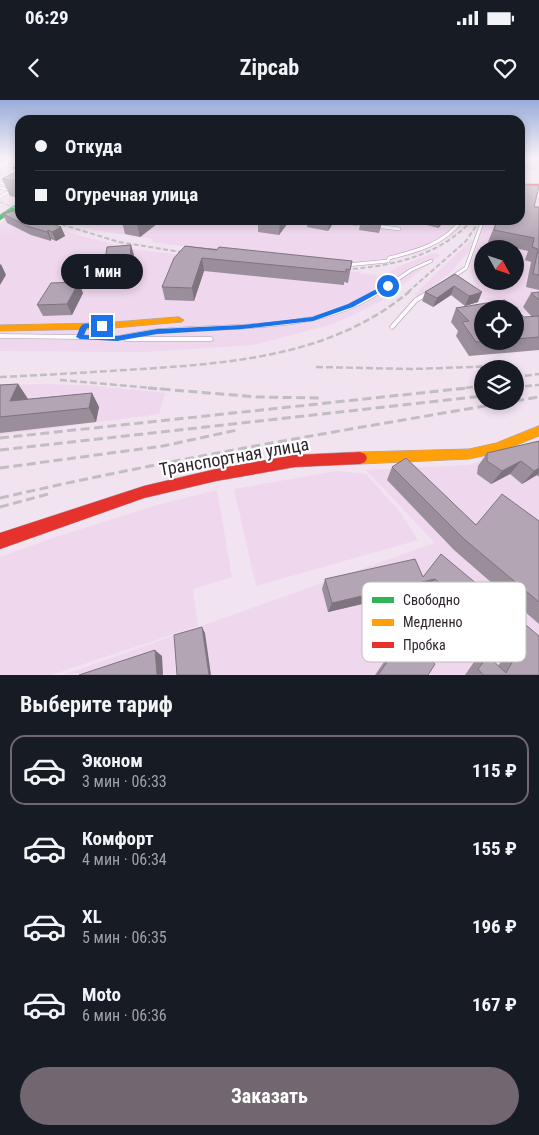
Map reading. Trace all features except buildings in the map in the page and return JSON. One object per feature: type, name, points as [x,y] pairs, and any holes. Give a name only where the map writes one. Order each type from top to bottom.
[{"type":"street","points":[[3,214],[15,207]]},
{"type":"street","points":[[0,328],[82,332],[179,320]]},
{"type":"street","name":"Транспортная улица","points":[[0,541],[144,492],[216,475],[295,461],[469,454],[497,448],[539,430]]},
{"type":"lane","points":[[0,188],[12,190],[0,197]]},
{"type":"lane","points":[[368,225],[399,229]]},
{"type":"lane","points":[[341,265],[388,261],[389,258],[438,244],[451,234],[458,225]]},
{"type":"lane","points":[[449,279],[466,268],[481,225]]},
{"type":"lane","points":[[117,338],[157,332],[242,327],[313,318],[351,306],[377,293],[411,270],[431,261]]},
{"type":"lane","points":[[392,327],[416,300],[433,290]]},
{"type":"lane","points":[[0,336],[82,332],[117,338],[211,339]]},
{"type":"shaded area","points":[[525,195],[539,196],[539,316],[524,313],[524,300],[486,300],[480,298],[477,290],[524,290],[524,240],[479,240],[483,225],[525,225]]},
{"type":"shaded area","points":[[5,218],[15,219],[15,225],[49,225],[71,233],[132,249],[291,268],[358,272],[361,274],[385,275],[397,267],[434,253],[440,255],[383,300],[349,317],[326,326],[253,345],[142,352],[0,351],[0,331],[101,329],[179,323],[0,325],[0,226]]},
{"type":"shaded area","points":[[76,225],[462,225],[453,235],[420,253],[371,265],[338,267],[152,242],[153,239],[94,230]]},
{"type":"shaded area","points":[[471,240],[473,241],[469,251],[450,273],[418,297],[414,295]]},
{"type":"shaded area","points":[[474,254],[474,279],[470,267]]},
{"type":"shaded area","points":[[50,384],[96,386],[165,393],[159,414],[0,435],[0,385]]},
{"type":"shaded area","points":[[526,446],[539,455],[539,675],[63,675],[435,543],[366,470],[469,465]]},
{"type":"shaded area","points":[[337,471],[366,474],[399,511],[418,540],[256,586],[234,489]]},
{"type":"shaded area","points":[[217,490],[232,577],[193,589],[198,626],[51,675],[0,675],[0,557],[157,505]]},
{"type":"railway","points":[[0,202],[15,208]]},
{"type":"railway","points":[[63,225],[119,242],[193,254]]},
{"type":"railway","points":[[338,270],[375,266],[411,258],[428,252],[444,243],[467,225]]},
{"type":"railway","points":[[408,292],[466,241],[477,225]]},
{"type":"railway","points":[[0,377],[177,367],[248,359],[283,352],[317,342],[349,329],[381,312],[410,291]]},
{"type":"railway","points":[[316,367],[412,369],[474,367]]},
{"type":"railway","points":[[524,376],[539,374]]},
{"type":"railway","points":[[60,380],[163,389]]},
{"type":"railway","points":[[524,386],[539,385]]},
{"type":"railway","points":[[456,389],[474,387]]},
{"type":"railway","points":[[148,388],[258,397],[319,398]]},
{"type":"railway","points":[[0,438],[467,388]]},
{"type":"railway","points":[[0,450],[474,397]]},
{"type":"railway","points":[[0,498],[192,458],[539,397]]},
{"type":"railway","points":[[0,468],[163,446],[237,430]]},
{"type":"railway","points":[[0,507],[52,493]]},
{"type":"traffic: fast","points":[[0,218],[15,208]]},
{"type":"traffic: slow","points":[[0,328],[102,326],[179,320]]},
{"type":"traffic: slow","points":[[360,458],[469,454],[497,448],[539,431]]},
{"type":"traffic: jam","points":[[525,186],[539,186]]},
{"type":"traffic: jam","points":[[0,541],[144,492],[216,475],[295,461],[360,458]]},
{"type":"route","points":[[102,326],[84,326],[80,337],[117,338],[157,332],[288,323],[313,318],[351,306],[388,286]]}]
